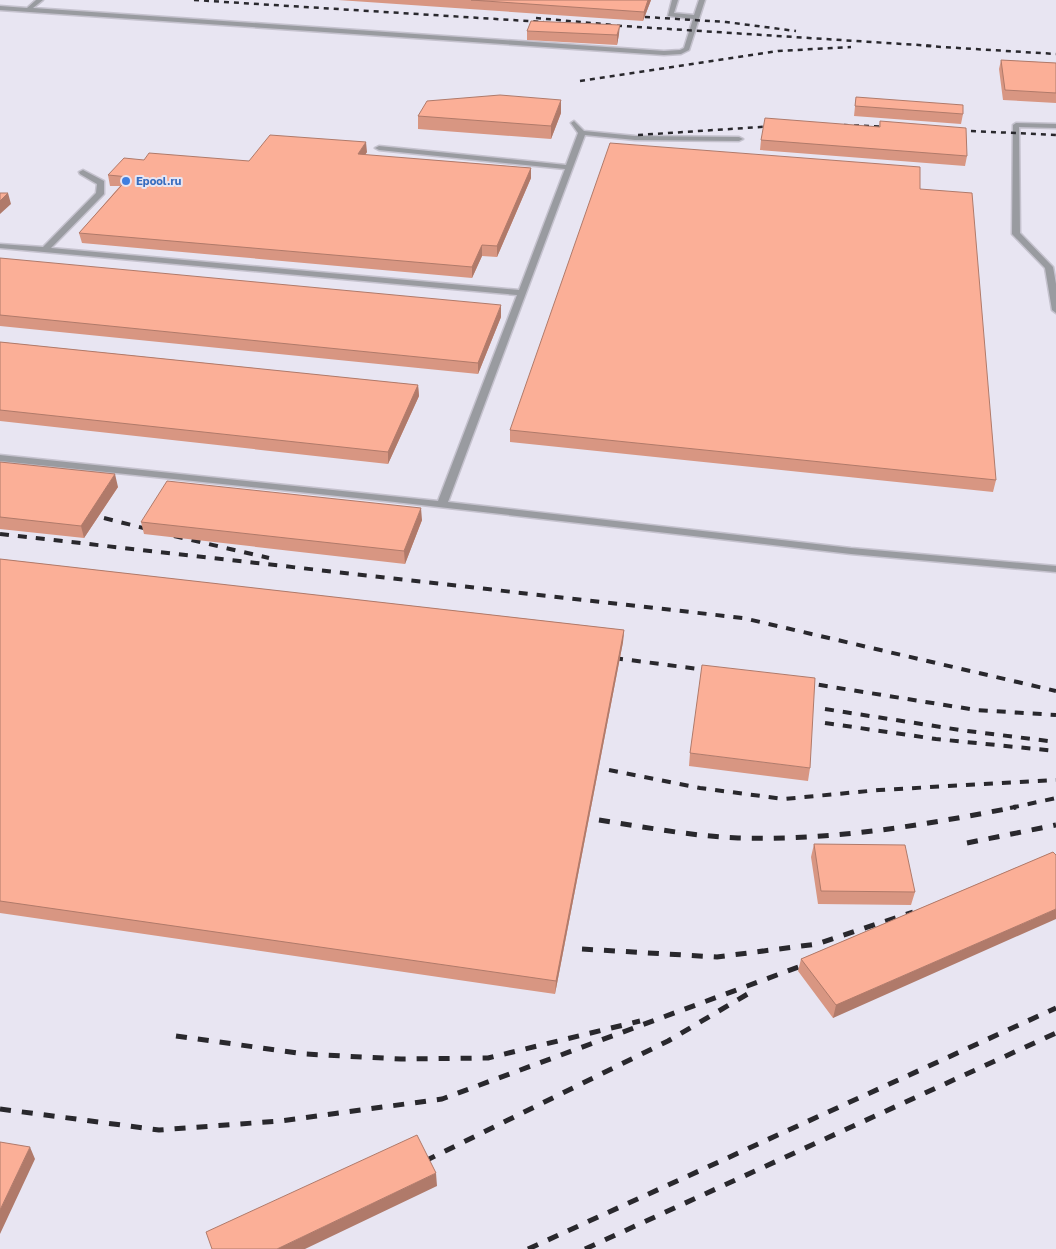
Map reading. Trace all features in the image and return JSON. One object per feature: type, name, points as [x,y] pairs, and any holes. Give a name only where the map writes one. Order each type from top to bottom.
[{"type":"lane","points":[[28,10],[40,0]]},
{"type":"lane","points":[[674,0],[670,15],[697,16]]},
{"type":"lane","points":[[0,8],[664,53],[681,52],[687,49],[702,0]]},
{"type":"lane","points":[[574,123],[582,133],[635,138],[739,139]]},
{"type":"lane","points":[[1056,126],[1016,124],[1016,234],[1049,267],[1056,310]]},
{"type":"lane","points":[[442,504],[582,133]]},
{"type":"lane","points":[[379,148],[569,167]]},
{"type":"lane","points":[[45,250],[100,194],[101,183],[83,172]]},
{"type":"lane","points":[[0,246],[522,293]]},
{"type":"lane","points":[[0,458],[442,504],[851,551],[1056,569]]},
{"type":"building","points":[[471,0],[648,0],[644,12]]},
{"type":"building","points":[[531,21],[620,25],[617,35],[527,31]]},
{"type":"building","points":[[1001,60],[1056,63],[1056,93],[1005,90]]},
{"type":"building","points":[[500,95],[561,100],[551,126],[418,116],[427,101]]},
{"type":"building","points":[[856,97],[963,105],[963,114],[855,106]]},
{"type":"building","points":[[765,118],[880,127],[880,121],[966,128],[967,156],[761,140]]},
{"type":"building","points":[[270,135],[366,142],[358,154],[531,168],[497,246],[482,245],[472,267],[79,233],[129,177],[108,175],[124,158],[144,160],[149,153],[249,161]]},
{"type":"building","points":[[610,143],[920,167],[920,189],[972,193],[996,480],[510,430]]},
{"type":"building","points":[[0,193],[8,193],[0,201]]},
{"type":"building","points":[[0,258],[501,305],[478,363],[0,315]]},
{"type":"building","points":[[0,342],[418,385],[388,452],[0,410]]},
{"type":"building","points":[[0,462],[115,474],[81,526],[0,517]]},
{"type":"building","points":[[167,481],[421,508],[404,551],[141,522]]},
{"type":"building","points":[[0,559],[624,630],[556,981],[0,901]]},
{"type":"building","points":[[702,665],[815,678],[810,768],[690,753]]},
{"type":"building","points":[[814,844],[905,845],[915,892],[821,891]]},
{"type":"building","points":[[1053,852],[1056,855],[1056,909],[836,1005],[801,959]]},
{"type":"building","points":[[417,1135],[436,1173],[277,1249],[212,1249],[206,1232]]},
{"type":"building","points":[[0,1142],[30,1147],[0,1210]]},
{"type":"railway","points":[[194,0],[544,22]]},
{"type":"railway","points":[[645,17],[726,22],[796,31]]},
{"type":"railway","points":[[536,18],[614,25]]},
{"type":"railway","points":[[607,25],[934,46]]},
{"type":"railway","points":[[926,46],[1056,54]]},
{"type":"railway","points":[[580,81],[778,51],[851,47]]},
{"type":"railway","points":[[844,125],[894,127]]},
{"type":"railway","points":[[638,135],[776,126]]},
{"type":"railway","points":[[951,130],[1056,135]]},
{"type":"railway","points":[[104,518],[155,531]]},
{"type":"railway","points":[[0,534],[743,618],[1056,691]]},
{"type":"railway","points":[[174,536],[269,558]]},
{"type":"railway","points":[[614,658],[714,671]]},
{"type":"railway","points":[[801,682],[976,710],[1056,715]]},
{"type":"railway","points":[[825,709],[960,730],[1056,742]]},
{"type":"railway","points":[[825,723],[936,739],[1056,751]]},
{"type":"railway","points":[[609,770],[700,788],[784,799],[879,790],[1056,780]]},
{"type":"railway","points":[[1010,808],[1056,798]]},
{"type":"railway","points":[[599,820],[668,831],[738,838],[808,837],[912,826],[1016,807]]},
{"type":"railway","points":[[967,843],[1056,825]]},
{"type":"railway","points":[[582,949],[717,957],[817,944],[913,912]]},
{"type":"railway","points":[[0,1109],[159,1130],[280,1121],[442,1099],[812,962]]},
{"type":"railway","points":[[425,1161],[668,1041],[751,992]]},
{"type":"railway","points":[[528,1249],[1056,1008]]},
{"type":"railway","points":[[176,1036],[305,1054],[401,1059],[488,1058],[640,1021]]},
{"type":"railway","points":[[585,1249],[1056,1033]]},
{"type":"place","name":"Epool.ru","points":[[126,181]]}]
